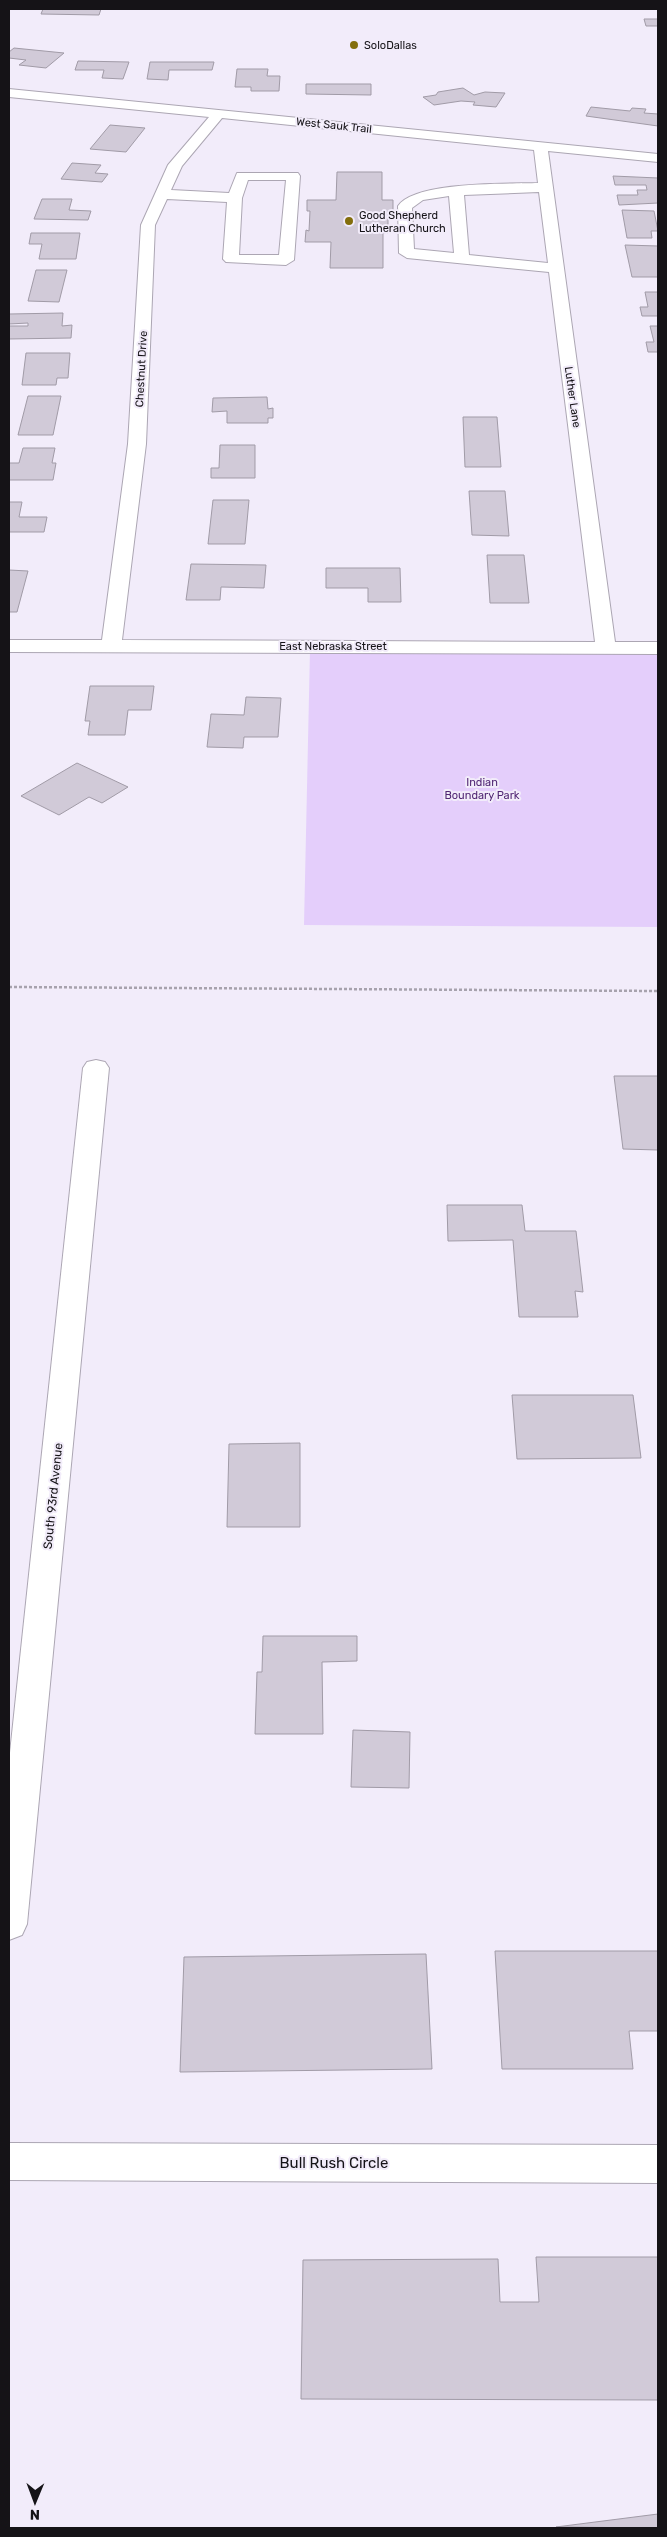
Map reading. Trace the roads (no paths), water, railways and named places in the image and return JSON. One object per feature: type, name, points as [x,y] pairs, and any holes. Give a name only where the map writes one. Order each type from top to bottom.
[{"type":"street","name":"West Sauk Trail","points":[[9,93],[658,158]]},
{"type":"street","name":"Chestnut Drive","points":[[110,645],[137,444],[148,225],[175,165],[219,114]]},
{"type":"street","name":"Luther Lane","points":[[540,145],[606,648]]},
{"type":"street","points":[[242,176],[293,176],[286,260],[231,260],[235,198],[242,176]]},
{"type":"street","points":[[546,187],[456,191],[419,196],[406,206],[407,253],[556,268]]},
{"type":"street","points":[[456,191],[462,258]]},
{"type":"street","points":[[162,194],[235,198]]},
{"type":"street","name":"East Nebraska Street","points":[[9,646],[658,648]]},
{"type":"street","name":"South 93rd Avenue","points":[[9,1924],[96,1068]]},
{"type":"street","name":"Bull Rush Circle","points":[[9,2161],[658,2164]]},
{"type":"place","name":"SoloDallas","points":[[354,45]]},
{"type":"place","name":"Good Shepherd Lutheran Church","points":[[349,221]]},
{"type":"park label","name":"Indian Boundary Park","points":[[482,788]]}]
